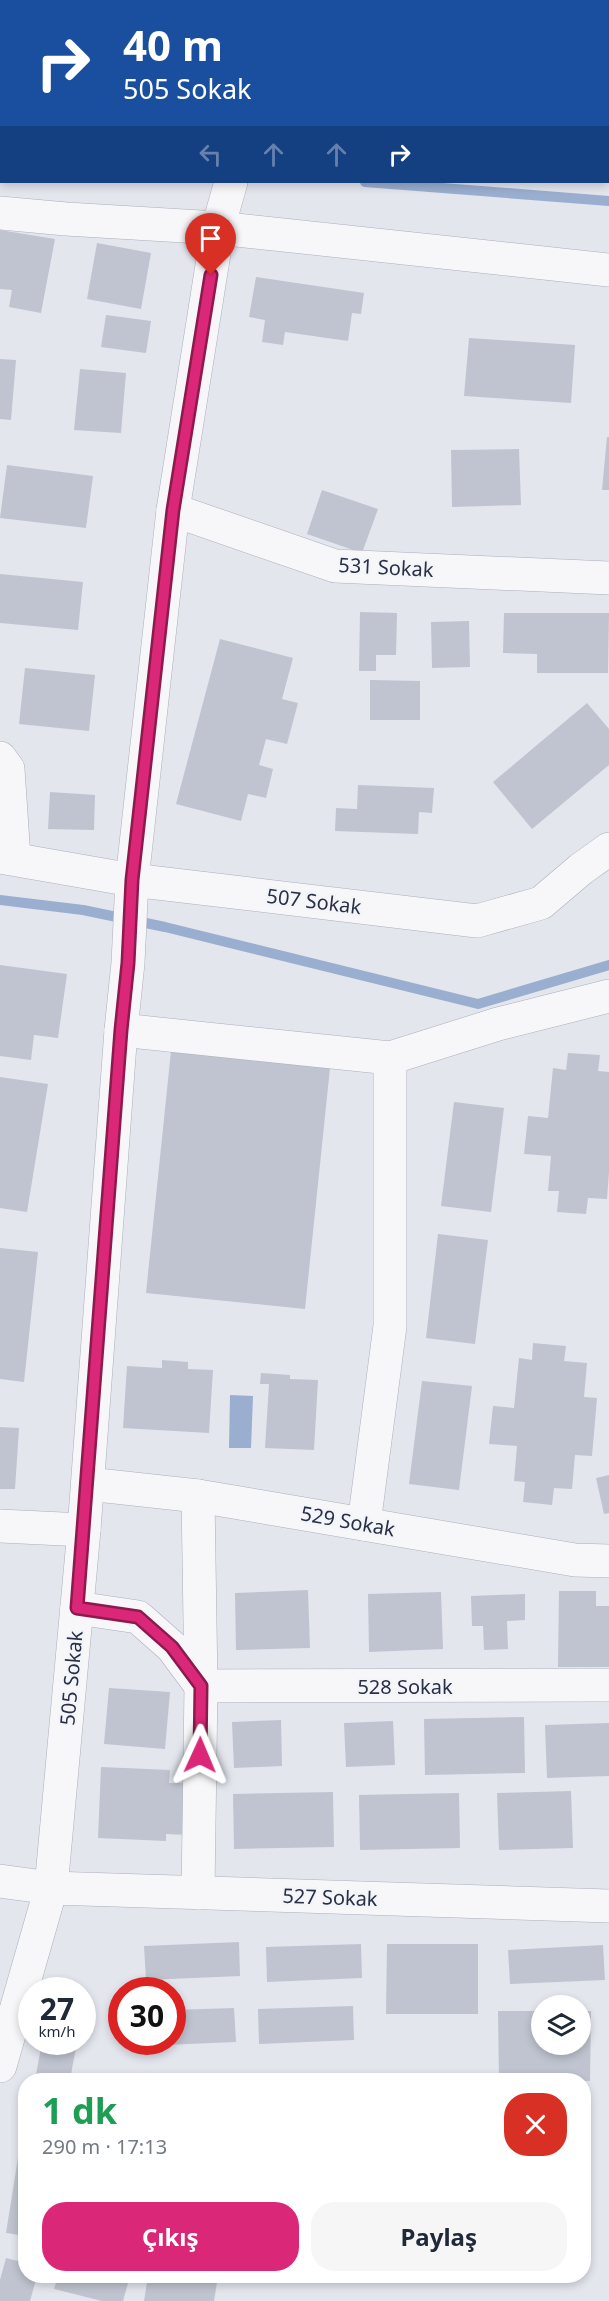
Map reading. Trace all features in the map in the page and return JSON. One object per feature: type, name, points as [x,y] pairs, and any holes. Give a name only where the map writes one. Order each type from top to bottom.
[{"type":"street","name":"505 Sokak","points":[[0,2066],[51,1888],[84,1530],[128,963],[132,880],[173,510],[218,228],[231,183]]},
{"type":"street","points":[[0,213],[218,228],[609,270]]},
{"type":"street","name":"531 Sokak","points":[[173,510],[335,566],[609,578]]},
{"type":"street","points":[[0,758],[8,770],[7,857]]},
{"type":"street","name":"507 Sokak","points":[[7,857],[132,880],[477,921],[541,903],[581,868],[609,849]]},
{"type":"street","points":[[121,1030],[390,1058],[498,1024],[609,996]]},
{"type":"street","points":[[364,1524],[390,1326],[390,1058]]},
{"type":"street","name":"529 Sokak","points":[[87,1484],[198,1496],[575,1560],[609,1561]]},
{"type":"street","points":[[198,1496],[201,1686],[198,1893]]},
{"type":"street","points":[[0,1526],[84,1530]]},
{"type":"street","points":[[77,1608],[138,1617],[172,1647],[201,1686]]},
{"type":"street","name":"528 Sokak","points":[[201,1686],[609,1685]]},
{"type":"street","name":"527 Sokak","points":[[0,1881],[51,1888],[609,1906]]},
{"type":"water","points":[[230,1395],[253,1396],[251,1448],[229,1448]]},
{"type":"building","points":[[0,230],[55,239],[41,313],[9,307],[12,290],[0,289]]},
{"type":"building","points":[[97,243],[151,253],[141,309],[87,299]]},
{"type":"building","points":[[256,277],[364,293],[361,314],[352,313],[348,341],[285,332],[283,345],[262,342],[265,320],[249,317]]},
{"type":"building","points":[[106,315],[151,321],[146,353],[101,347]]},
{"type":"building","points":[[469,338],[575,345],[571,403],[464,396]]},
{"type":"building","points":[[0,359],[16,360],[11,420],[0,419]]},
{"type":"building","points":[[80,369],[126,373],[121,433],[74,430]]},
{"type":"building","points":[[607,437],[609,437],[609,490],[602,490]]},
{"type":"building","points":[[519,449],[521,505],[452,507],[451,450]]},
{"type":"building","points":[[7,465],[93,476],[86,528],[0,518]]},
{"type":"building","points":[[322,490],[378,509],[362,553],[307,534]]},
{"type":"building","points":[[0,574],[83,582],[78,630],[0,623]]},
{"type":"building","points":[[360,612],[397,613],[396,655],[376,655],[376,671],[359,671]]},
{"type":"building","points":[[504,613],[609,613],[608,673],[537,673],[537,654],[503,653]]},
{"type":"building","points":[[469,621],[470,667],[432,668],[431,622]]},
{"type":"building","points":[[220,639],[293,658],[282,699],[298,703],[287,744],[266,739],[259,765],[273,769],[266,798],[248,794],[241,821],[176,804]]},
{"type":"building","points":[[25,668],[95,675],[89,731],[19,724]]},
{"type":"building","points":[[370,680],[420,681],[420,720],[370,720]]},
{"type":"building","points":[[587,703],[609,729],[609,765],[532,829],[493,782]]},
{"type":"building","points":[[358,785],[434,788],[432,813],[419,812],[418,834],[335,831],[336,808],[357,809]]},
{"type":"building","points":[[50,792],[95,795],[94,830],[48,829]]},
{"type":"building","points":[[0,965],[67,974],[58,1038],[34,1035],[31,1060],[0,1056]]},
{"type":"building","points":[[171,1051],[330,1068],[305,1309],[146,1293]]},
{"type":"building","points":[[568,1053],[600,1055],[598,1071],[609,1072],[607,1199],[588,1198],[586,1214],[557,1212],[559,1191],[548,1191],[551,1156],[524,1154],[528,1116],[548,1118],[553,1068],[566,1070]]},
{"type":"building","points":[[0,1077],[48,1084],[27,1212],[0,1208]]},
{"type":"building","points":[[454,1102],[504,1108],[491,1212],[441,1206]]},
{"type":"building","points":[[438,1234],[488,1240],[475,1344],[426,1338]]},
{"type":"building","points":[[0,1248],[38,1252],[24,1382],[0,1379]]},
{"type":"building","points":[[533,1343],[566,1346],[564,1361],[587,1363],[584,1397],[597,1398],[592,1456],[575,1455],[572,1489],[554,1488],[552,1505],[523,1502],[525,1482],[514,1481],[517,1446],[489,1444],[493,1406],[514,1408],[519,1358],[532,1360]]},
{"type":"building","points":[[162,1360],[188,1362],[188,1369],[213,1370],[209,1433],[123,1428],[127,1366],[162,1368]]},
{"type":"building","points":[[261,1373],[290,1375],[290,1379],[318,1380],[314,1450],[265,1448],[269,1384],[260,1384]]},
{"type":"building","points":[[422,1381],[472,1386],[459,1490],[409,1484]]},
{"type":"building","points":[[0,1427],[19,1428],[15,1489],[0,1489]]},
{"type":"building","points":[[609,1475],[609,1513],[604,1514],[596,1478]]},
{"type":"building","points":[[308,1590],[310,1648],[236,1650],[235,1593]]},
{"type":"building","points":[[559,1591],[596,1591],[596,1606],[609,1606],[609,1667],[558,1667]]},
{"type":"building","points":[[441,1592],[443,1649],[369,1652],[368,1594]]},
{"type":"building","points":[[525,1594],[525,1620],[507,1621],[508,1649],[484,1650],[483,1626],[472,1626],[471,1596]]},
{"type":"building","points":[[109,1688],[170,1692],[165,1749],[104,1744]]},
{"type":"building","points":[[524,1717],[525,1773],[425,1775],[424,1719]]},
{"type":"building","points":[[281,1720],[282,1766],[234,1768],[232,1722]]},
{"type":"building","points":[[393,1721],[395,1765],[346,1767],[344,1723]]},
{"type":"building","points":[[609,1723],[609,1776],[547,1778],[545,1725]]},
{"type":"building","points":[[101,1767],[170,1770],[169,1783],[191,1783],[188,1835],[166,1834],[166,1841],[98,1838]]},
{"type":"building","points":[[571,1791],[573,1848],[499,1850],[497,1793]]},
{"type":"building","points":[[333,1792],[334,1847],[234,1849],[233,1794]]},
{"type":"building","points":[[459,1793],[460,1848],[360,1850],[359,1795]]},
{"type":"building","points":[[239,1942],[240,1976],[146,1977],[144,1946]]},
{"type":"building","points":[[361,1944],[362,1978],[267,1982],[266,1947]]},
{"type":"building","points":[[387,1944],[478,1944],[478,2014],[386,2014]]},
{"type":"building","points":[[603,1945],[605,1980],[510,1984],[508,1950]]},
{"type":"building","points":[[353,2006],[354,2040],[259,2044],[258,2009]]},
{"type":"building","points":[[234,2008],[236,2042],[186,2044],[186,2010]]},
{"type":"building","points":[[498,2011],[531,2011],[531,2055],[590,2055],[590,2073],[499,2073]]},
{"type":"building","points":[[40,2055],[75,2055],[71,2073],[36,2073]]},
{"type":"building","points":[[18,2158],[18,2235],[6,2233]]},
{"type":"building","points":[[6,2258],[18,2261],[18,2283],[35,2283],[30,2301],[0,2301],[0,2280]]},
{"type":"building","points":[[56,2283],[128,2283],[123,2301],[102,2301],[54,2289]]},
{"type":"building","points":[[147,2283],[217,2283],[214,2301],[144,2301]]},
{"type":"waterway","points":[[378,183],[609,201]]},
{"type":"waterway","points":[[0,900],[83,910],[165,927],[478,1004],[609,965]]},
{"type":"route","points":[[200,1755],[201,1686],[172,1647],[138,1617],[77,1608],[128,963],[132,880],[173,510],[211,275]]}]
